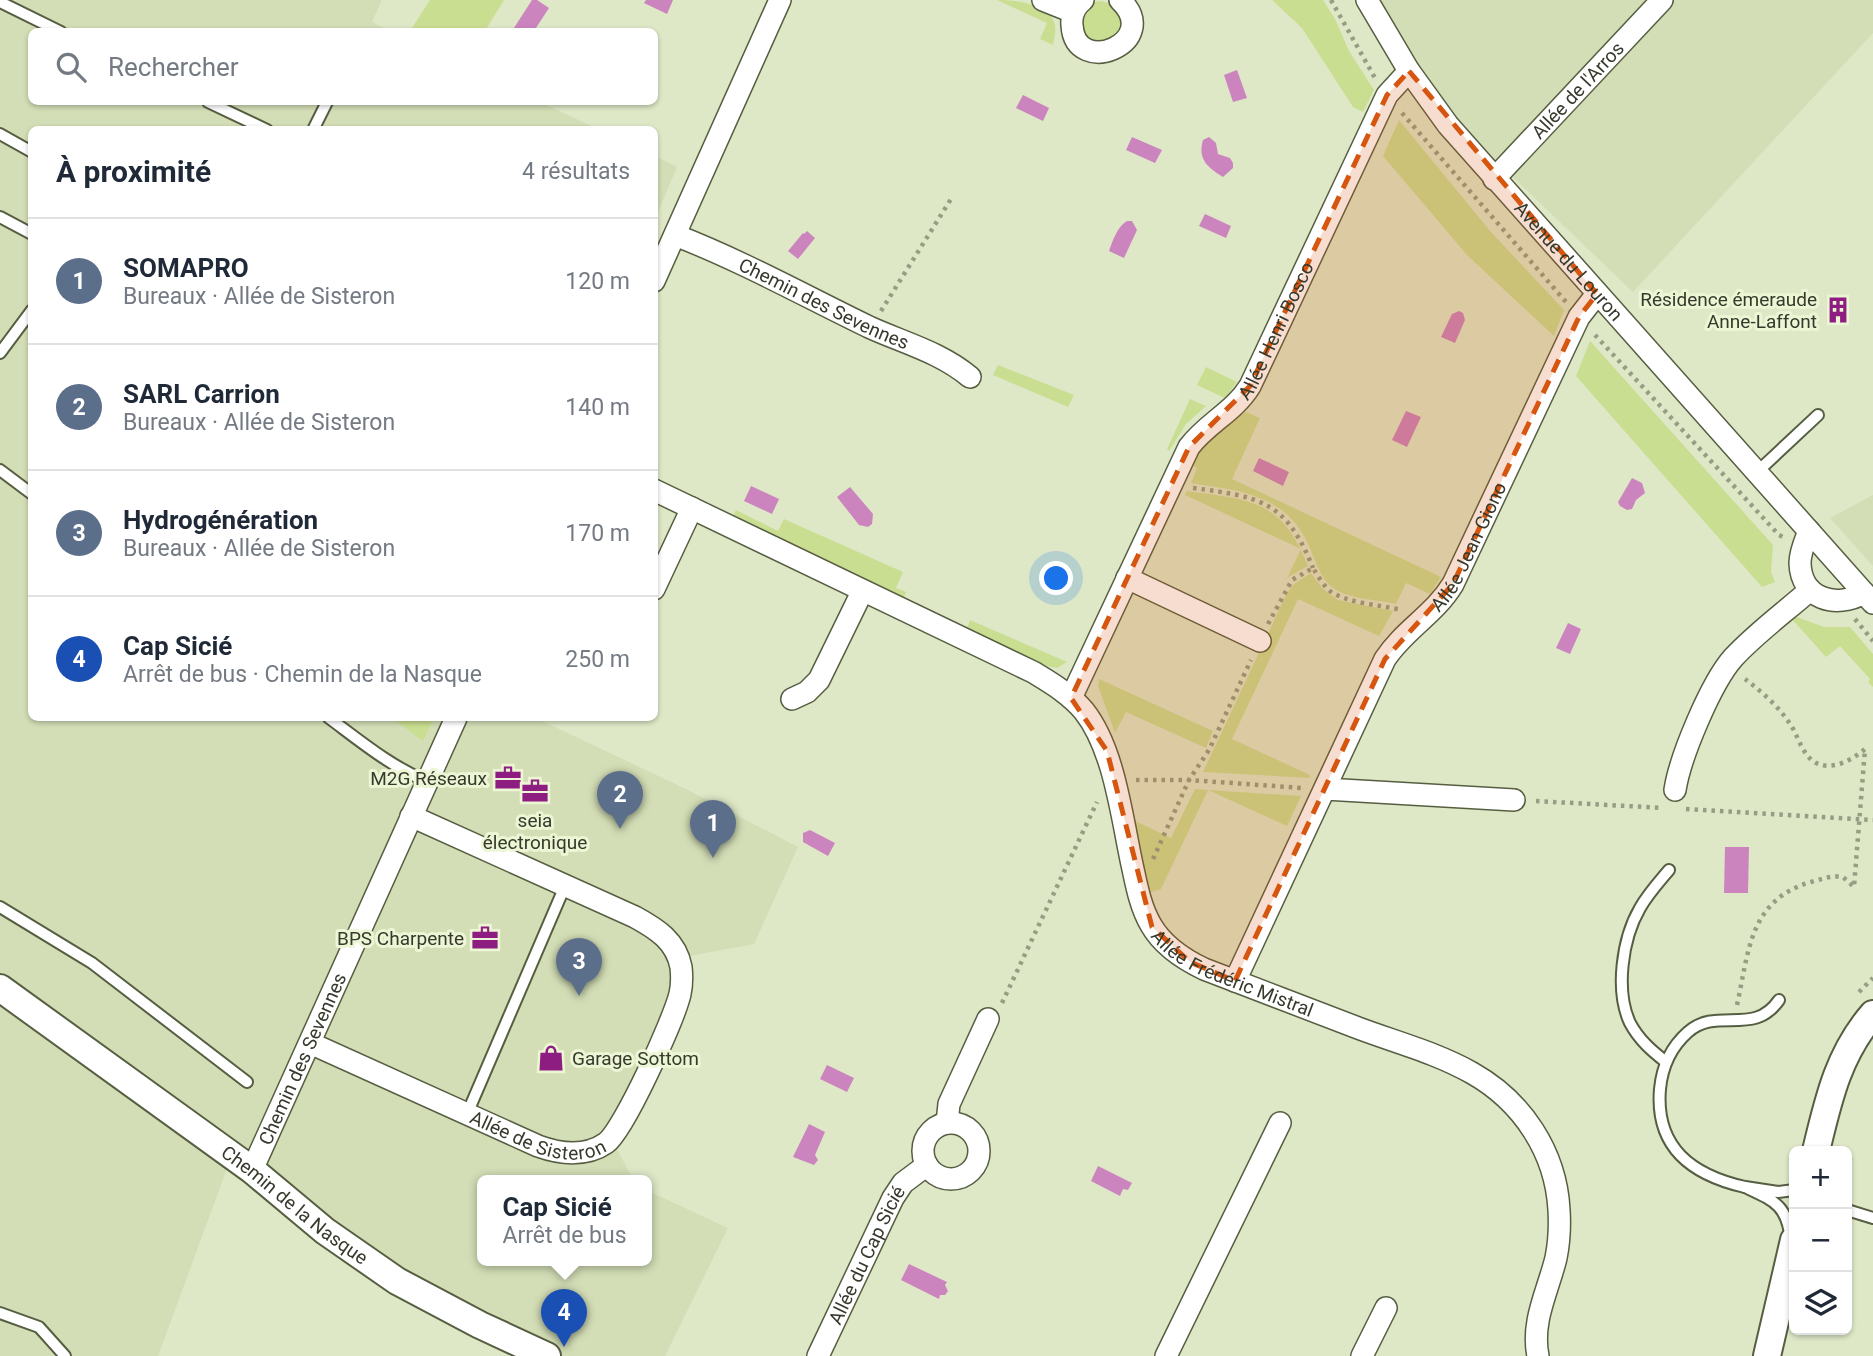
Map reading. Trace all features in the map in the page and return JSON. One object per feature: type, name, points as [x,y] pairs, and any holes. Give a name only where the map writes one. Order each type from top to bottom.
[{"type":"street","points":[[658,272],[780,0]]},
{"type":"street","points":[[1043,0],[1078,6],[1073,31],[1084,47],[1103,53],[1137,41],[1128,9],[1120,0]]},
{"type":"street","name":"Avenue du Louron","points":[[1367,0],[1409,71],[1448,125],[1756,473],[1806,538],[1869,598]]},
{"type":"street","name":"Allée de l'Arros","points":[[1494,179],[1662,0]]},
{"type":"street","name":"Allée Henri Bosco","points":[[1071,698],[1189,447],[1197,435],[1235,406],[1250,386],[1387,95],[1409,71]]},
{"type":"street","name":"Chemin des Sevennes","points":[[676,234],[721,253],[871,327],[946,359],[970,377]]},
{"type":"street","name":"Allée Jean Giono","points":[[1235,981],[1385,659],[1405,634],[1443,601],[1454,584],[1579,317],[1597,294]]},
{"type":"street","name":"Allée Frédéric Mistral","points":[[658,493],[1033,672],[1071,698],[1084,711],[1107,751],[1148,921],[1167,946],[1189,962],[1471,1072],[1494,1087],[1529,1122],[1549,1163],[1556,1185],[1559,1210],[1556,1256],[1538,1316],[1535,1335],[1538,1356]]},
{"type":"street","points":[[658,580],[692,508]]},
{"type":"street","points":[[1806,538],[1800,561],[1803,578],[1810,590],[1821,597],[1836,601],[1869,598]]},
{"type":"street","points":[[1127,578],[1260,641]]},
{"type":"street","points":[[1673,803],[1683,754],[1727,666],[1810,590]]},
{"type":"street","points":[[792,699],[807,692],[819,680],[862,592]]},
{"type":"street","name":"Chemin des Sevennes","points":[[252,1170],[455,721]]},
{"type":"street","points":[[1325,789],[1514,800]]},
{"type":"street","name":"Allée de Sisteron","points":[[310,1043],[550,1150],[573,1153],[601,1146],[611,1139],[625,1118],[676,1008],[682,976],[678,958],[661,932],[635,917],[411,816]]},
{"type":"street","name":"Chemin de la Nasque","points":[[0,988],[252,1170],[325,1231],[397,1281],[480,1325],[547,1356]]},
{"type":"street","name":"Chemin de la Nasque","points":[[0,1004],[57,1029]]},
{"type":"street","points":[[1817,1146],[1839,1068],[1852,1042],[1873,1014]]},
{"type":"street","points":[[947,1123],[949,1104],[988,1019]]},
{"type":"street","points":[[947,1123],[966,1126],[978,1141],[978,1161],[973,1169],[956,1179],[937,1175],[927,1164],[923,1150],[925,1141],[937,1126],[947,1123]]},
{"type":"street","points":[[1166,1356],[1280,1124]]},
{"type":"street","name":"Allée du Cap Sicié","points":[[818,1356],[893,1198],[903,1183],[927,1164]]},
{"type":"street","points":[[1767,1356],[1789,1261]]},
{"type":"street","points":[[1362,1356],[1386,1308]]},
{"type":"lane","points":[[0,2],[53,28]]},
{"type":"lane","points":[[214,105],[259,126]]},
{"type":"lane","points":[[315,126],[326,105]]},
{"type":"lane","points":[[0,134],[28,150]]},
{"type":"lane","points":[[0,217],[28,232]]},
{"type":"lane","points":[[0,353],[28,315]]},
{"type":"lane","points":[[1756,473],[1818,415]]},
{"type":"lane","points":[[0,470],[28,491]]},
{"type":"lane","points":[[333,721],[387,761],[426,781]]},
{"type":"lane","points":[[1666,1062],[1648,1048],[1631,1025],[1624,1001],[1623,983],[1626,947],[1634,920],[1652,890],[1669,870]]},
{"type":"lane","points":[[467,1114],[565,886]]},
{"type":"lane","points":[[0,907],[92,964],[247,1082]]},
{"type":"lane","points":[[1779,1000],[1767,1015],[1751,1020],[1710,1022],[1692,1028],[1666,1062],[1660,1087],[1661,1118],[1672,1145],[1685,1160],[1707,1176],[1745,1187],[1778,1192],[1789,1191]]},
{"type":"lane","points":[[1745,1187],[1781,1206],[1789,1226]]},
{"type":"lane","points":[[1852,1212],[1873,1218]]},
{"type":"lane","points":[[0,1313],[39,1327],[65,1356]]},
{"type":"path","points":[[1331,0],[1387,95],[1579,317],[1779,536],[1806,538]]},
{"type":"path","points":[[871,327],[951,199]]},
{"type":"path","points":[[1171,485],[1240,495],[1263,502],[1283,516],[1297,534],[1314,568],[1334,593],[1427,616]]},
{"type":"path","points":[[1139,892],[1189,780],[1209,750],[1292,580],[1314,568]]},
{"type":"path","points":[[1727,666],[1754,685],[1779,709],[1789,721],[1805,754],[1811,759],[1821,764],[1840,765],[1852,761],[1865,749],[1854,887],[1843,877],[1827,877],[1792,887],[1772,902],[1762,915],[1753,935],[1733,1020]]},
{"type":"path","points":[[1514,800],[1673,803],[1873,820]]},
{"type":"highlighted area","points":[[1409,71],[1597,294],[1579,317],[1453,584],[1385,659],[1235,981],[1190,962],[1152,927],[1107,751],[1071,698],[1189,447],[1250,386],[1387,95]]},
{"type":"shaded area","points":[[0,0],[382,0],[372,22],[384,28],[28,28],[28,105],[546,105],[592,126],[28,126],[28,721],[542,721],[688,790],[798,847],[754,944],[679,958],[682,976],[611,1138],[631,1175],[477,1175],[477,1266],[652,1266],[652,1193],[728,1228],[665,1356],[547,1356],[479,1325],[232,1155],[158,1356],[0,1356]]},
{"type":"shaded area","points":[[532,0],[537,0],[549,8],[536,28],[514,28]]},
{"type":"shaded area","points":[[646,0],[673,0],[667,14],[644,3]]},
{"type":"shaded area","points":[[1379,0],[1873,0],[1873,33],[1633,292],[1454,121]]},
{"type":"shaded area","points":[[1237,70],[1247,98],[1233,102],[1224,75]]},
{"type":"shaded area","points":[[1023,95],[1049,108],[1043,121],[1016,108]]},
{"type":"shaded area","points":[[1132,137],[1162,150],[1155,163],[1126,150]]},
{"type":"shaded area","points":[[1209,137],[1216,143],[1218,154],[1230,158],[1233,163],[1233,168],[1223,177],[1209,167],[1203,158],[1203,140]]},
{"type":"shaded area","points":[[658,158],[677,167],[658,212]]},
{"type":"shaded area","points":[[1205,214],[1231,226],[1226,238],[1199,226]]},
{"type":"shaded area","points":[[1127,221],[1132,221],[1137,230],[1124,258],[1109,251],[1118,230]]},
{"type":"shaded area","points":[[807,231],[815,238],[798,259],[788,251]]},
{"type":"shaded area","points":[[1459,311],[1463,313],[1465,320],[1455,343],[1441,337],[1452,314]]},
{"type":"shaded area","points":[[1406,411],[1421,417],[1407,447],[1392,440]]},
{"type":"shaded area","points":[[1259,458],[1289,472],[1283,486],[1253,471]]},
{"type":"shaded area","points":[[1632,478],[1642,483],[1645,493],[1636,500],[1632,509],[1627,510],[1618,502]]},
{"type":"shaded area","points":[[751,486],[779,499],[772,514],[744,501]]},
{"type":"shaded area","points":[[850,487],[873,514],[872,524],[868,527],[859,525],[837,497]]},
{"type":"shaded area","points":[[1873,495],[1873,566],[1830,518]]},
{"type":"shaded area","points":[[1568,623],[1581,629],[1570,654],[1556,648]]},
{"type":"shaded area","points":[[810,830],[835,843],[828,856],[803,842],[803,833]]},
{"type":"shaded area","points":[[1725,847],[1749,847],[1748,893],[1724,893]]},
{"type":"shaded area","points":[[827,1065],[854,1078],[847,1092],[820,1079]]},
{"type":"shaded area","points":[[809,1124],[825,1132],[815,1155],[818,1160],[814,1165],[793,1157]]},
{"type":"shaded area","points":[[1098,1166],[1132,1183],[1128,1190],[1123,1189],[1120,1196],[1091,1181]]},
{"type":"shaded area","points":[[909,1264],[947,1282],[945,1285],[948,1291],[945,1295],[940,1295],[939,1299],[901,1280]]},
{"type":"green space","points":[[430,0],[504,0],[487,28],[412,28]]},
{"type":"green space","points":[[997,0],[1029,4],[1045,11],[1055,25],[1053,45],[1040,39],[1047,23]]},
{"type":"green space","points":[[1272,0],[1323,0],[1349,51],[1374,90],[1363,112],[1353,107],[1302,28]]},
{"type":"green space","points":[[1102,1],[1117,7],[1124,23],[1117,38],[1094,42],[1082,31],[1082,14],[1093,2]]},
{"type":"green space","points":[[1399,120],[1491,232],[1564,310],[1554,336],[1467,255],[1383,156]]},
{"type":"green space","points":[[1590,341],[1773,545],[1771,572],[1775,582],[1762,587],[1576,376]]},
{"type":"green space","points":[[998,365],[1074,395],[1068,407],[993,375]]},
{"type":"green space","points":[[1206,367],[1237,382],[1225,398],[1197,385]]},
{"type":"green space","points":[[1190,399],[1206,406],[1186,424],[1169,451],[1167,449]]},
{"type":"green space","points":[[1246,412],[1260,418],[1232,479],[1441,577],[1430,594],[1406,583],[1396,604],[1340,592],[1328,584],[1321,574],[1309,546],[1288,515],[1260,498],[1191,483],[1197,468],[1192,465],[1203,448],[1215,435]]},
{"type":"green space","points":[[1187,491],[1229,497],[1261,507],[1275,515],[1287,527],[1300,549],[1185,495]]},
{"type":"green space","points":[[736,510],[778,531],[784,519],[903,572],[896,588],[906,592],[904,598],[733,516]]},
{"type":"green space","points":[[1301,550],[1308,566],[1287,578]]},
{"type":"green space","points":[[1311,573],[1323,589],[1338,600],[1393,611],[1379,636],[1298,599],[1232,739],[1310,775],[1310,778],[1203,772],[1287,593],[1294,584]]},
{"type":"green space","points":[[1794,616],[1824,627],[1850,627],[1873,654],[1873,687],[1868,682],[1870,679],[1840,646],[1826,657],[1791,618]]},
{"type":"green space","points":[[970,620],[1067,662],[1057,668],[1047,666],[967,628]]},
{"type":"green space","points":[[1099,679],[1213,731],[1206,748],[1126,712],[1115,733],[1098,686]]},
{"type":"green space","points":[[396,721],[433,721],[423,741]]},
{"type":"green space","points":[[1195,789],[1208,790],[1161,889],[1149,893],[1133,820],[1171,838]]},
{"type":"green space","points":[[1208,790],[1301,796],[1287,826]]},
{"type":"place","name":"Résidence émeraude Anne-Laffont","points":[[1838,310]]},
{"type":"place","name":"M2G Réseaux","points":[[508,778]]},
{"type":"place","name":"seia électronique","points":[[535,791]]},
{"type":"place","name":"SARL Carrion","points":[[620,829]]},
{"type":"place","name":"SOMAPRO","points":[[713,858]]},
{"type":"place","name":"BPS Charpente","points":[[485,938]]},
{"type":"place","name":"Hydrogénération","points":[[579,996]]},
{"type":"place","name":"Garage Sottom","points":[[551,1058]]},
{"type":"place","name":"Cap Sicié","points":[[564,1347]]}]
